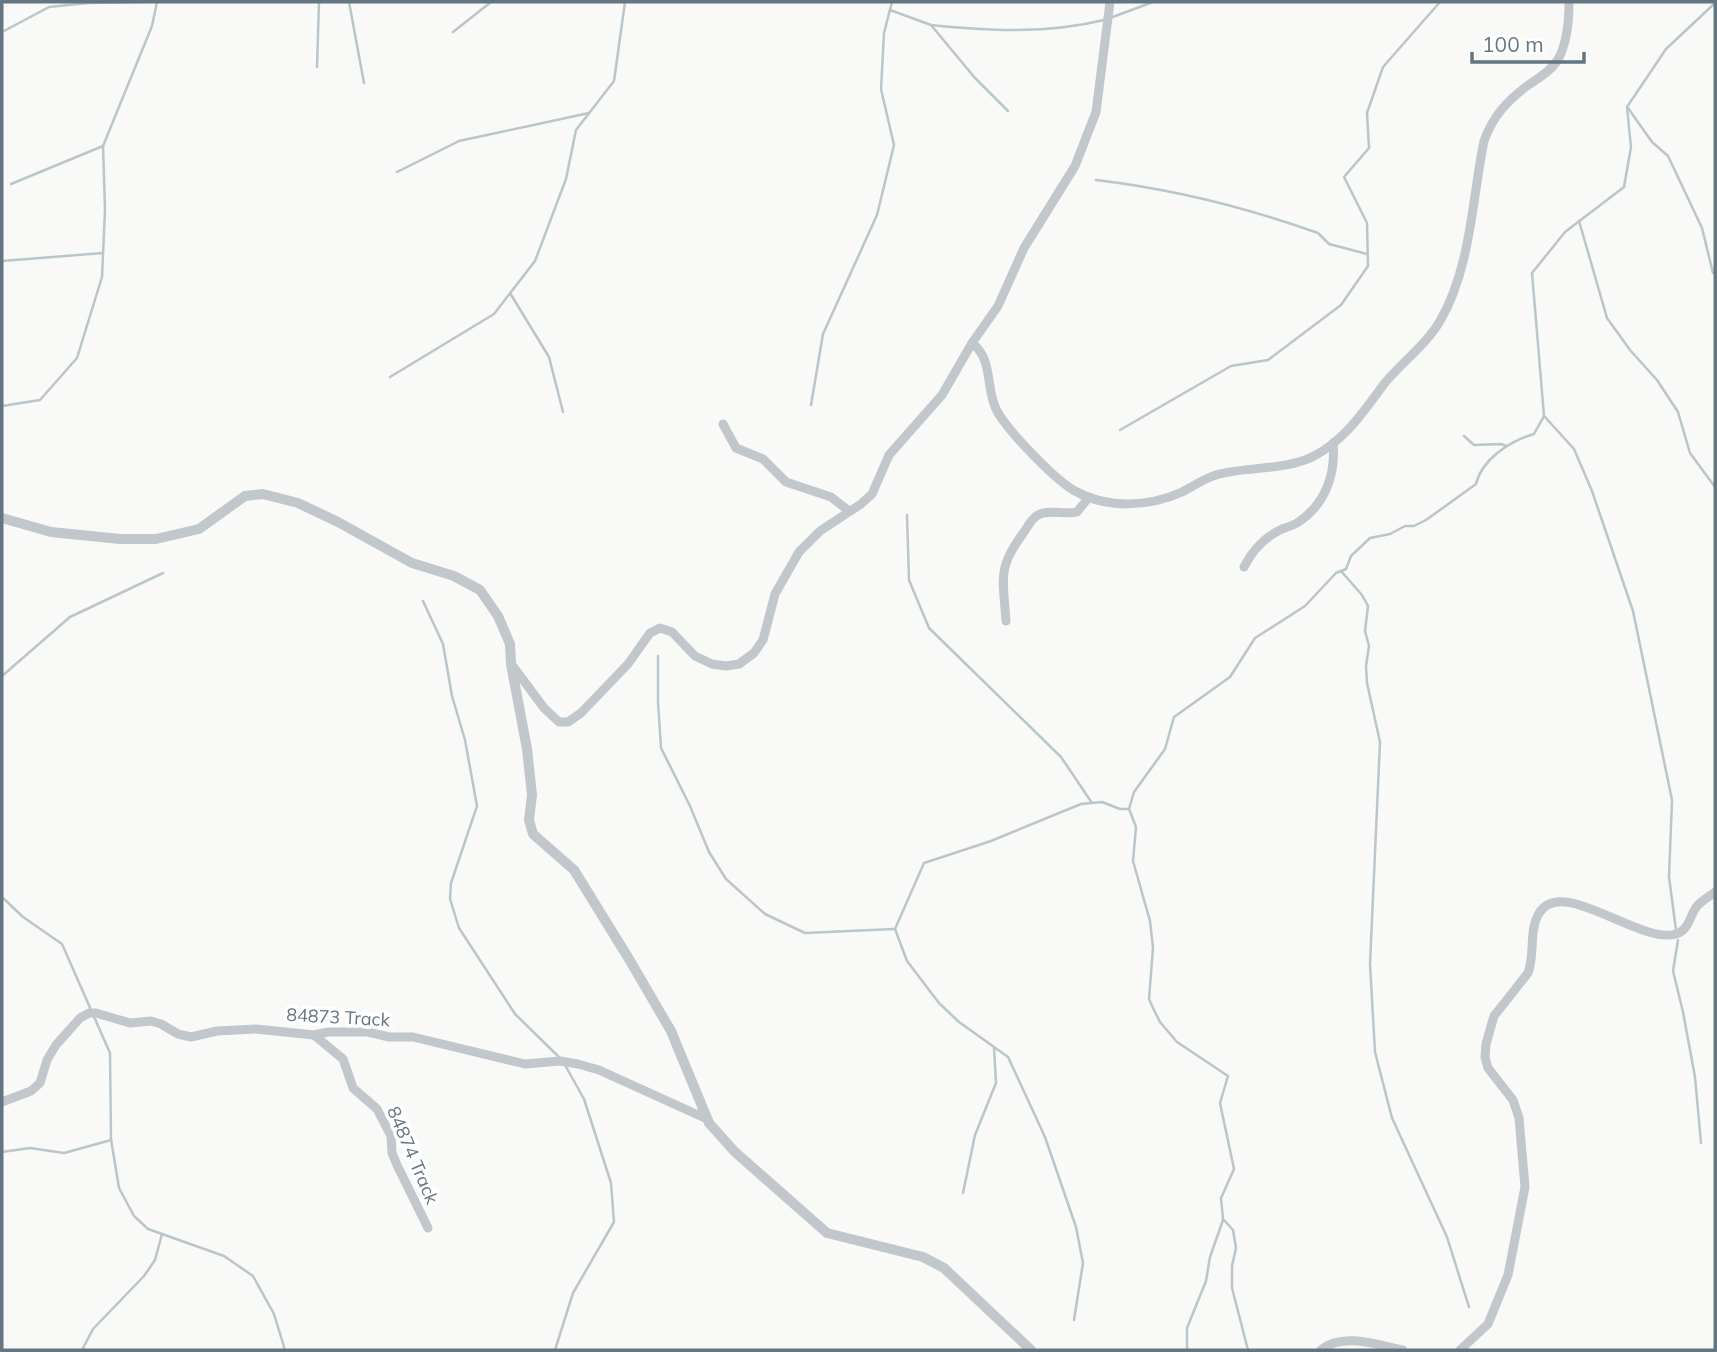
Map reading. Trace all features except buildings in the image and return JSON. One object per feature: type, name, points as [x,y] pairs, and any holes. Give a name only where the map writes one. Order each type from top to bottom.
[{"type":"street","points":[[511,664],[544,708],[559,722],[568,722],[581,713],[628,664],[650,633],[660,628],[672,632],[695,656],[712,664],[739,664],[754,653],[763,640],[775,594],[799,552],[821,531],[872,494],[889,455],[942,395],[972,343],[998,306],[1024,248],[1081,153],[1096,112],[1111,2]]},
{"type":"street","points":[[972,343],[985,359],[992,400],[1005,423],[1060,481],[1089,497],[1117,503],[1150,502],[1165,499],[1217,475],[1300,461],[1314,456],[1351,427],[1391,376],[1440,321],[1459,274],[1489,127],[1508,101],[1550,69],[1558,59],[1567,30],[1569,2]]},
{"type":"street","points":[[723,424],[736,448],[763,459],[786,482],[831,497],[849,511]]},
{"type":"street","points":[[1244,568],[1257,547],[1273,534],[1300,521],[1320,501],[1334,469],[1333,443]]},
{"type":"street","points":[[2,519],[51,533],[156,539],[199,529],[245,496],[277,496],[338,522],[412,563],[454,576],[480,590],[498,616],[510,644],[511,664],[527,749],[532,795],[529,820],[533,834],[574,870],[629,959],[671,1031],[708,1119],[735,1152],[827,1233],[923,1256],[944,1268],[1031,1350]]},
{"type":"street","points":[[1006,621],[1003,571],[1013,546],[1039,514],[1077,512],[1089,497]]},
{"type":"street","points":[[1460,1350],[1488,1324],[1508,1275],[1525,1187],[1519,1118],[1513,1100],[1488,1068],[1485,1057],[1494,1016],[1528,973],[1531,965],[1537,916],[1546,903],[1556,900],[1573,902],[1644,931],[1668,935],[1683,931],[1698,905],[1715,892]]},
{"type":"street","name":"84873 Track","points":[[2,1102],[31,1091],[40,1083],[47,1060],[56,1045],[80,1018],[89,1013],[130,1023],[151,1021],[191,1037],[217,1031],[256,1029],[314,1035],[346,1031],[368,1032],[389,1037],[401,1035],[525,1064],[560,1061],[578,1064],[599,1070],[708,1119]]},
{"type":"street","name":"84874 Track","points":[[314,1035],[343,1059],[353,1088],[377,1109],[391,1136],[392,1153],[397,1165],[428,1228]]},
{"type":"street","points":[[1321,1350],[1329,1343],[1347,1341],[1403,1350]]},
{"type":"waterway","points":[[2,32],[49,7],[144,2]]},
{"type":"waterway","points":[[2,406],[40,400],[77,358],[102,277],[105,210],[103,146],[152,26],[157,2]]},
{"type":"waterway","points":[[317,67],[319,2]]},
{"type":"waterway","points":[[349,2],[364,83]]},
{"type":"waterway","points":[[453,32],[491,2]]},
{"type":"waterway","points":[[390,377],[494,314],[535,261],[566,179],[576,130],[614,81],[625,2]]},
{"type":"waterway","points":[[811,405],[823,334],[877,215],[894,145],[881,89],[884,33],[892,2]]},
{"type":"waterway","points":[[1110,18],[1153,2]]},
{"type":"waterway","points":[[1120,430],[1231,366],[1268,360],[1341,305],[1368,266],[1367,223],[1344,177],[1369,148],[1367,113],[1383,67],[1440,2]]},
{"type":"waterway","points":[[1248,1350],[1232,1288],[1232,1266],[1236,1248],[1233,1230],[1223,1219],[1221,1198],[1234,1169],[1220,1103],[1228,1076],[1177,1042],[1160,1022],[1149,999],[1153,948],[1150,921],[1133,861],[1136,827],[1129,809],[1134,792],[1165,749],[1174,717],[1230,677],[1255,638],[1305,606],[1336,573],[1346,569],[1351,556],[1370,538],[1390,534],[1426,520],[1476,484],[1484,467],[1498,452],[1534,434],[1544,416],[1532,273],[1565,232],[1624,187],[1631,147],[1627,107],[1666,49],[1715,3]]},
{"type":"waterway","points":[[890,10],[931,25],[975,78],[1008,111]]},
{"type":"waterway","points":[[931,25],[1018,30],[1061,28],[1104,20]]},
{"type":"waterway","points":[[1628,108],[1652,142],[1668,156],[1702,228],[1713,273]]},
{"type":"waterway","points":[[397,172],[459,141],[589,113]]},
{"type":"waterway","points":[[11,184],[103,146]]},
{"type":"waterway","points":[[1096,180],[1153,188],[1236,207],[1318,233],[1329,244],[1367,254]]},
{"type":"waterway","points":[[1579,221],[1607,318],[1630,350],[1657,380],[1678,412],[1690,453],[1715,487]]},
{"type":"waterway","points":[[2,261],[103,253]]},
{"type":"waterway","points":[[510,293],[549,357],[563,412]]},
{"type":"waterway","points":[[1545,417],[1574,449],[1592,491],[1633,611],[1672,800],[1669,877],[1676,930]]},
{"type":"waterway","points":[[1464,436],[1474,445],[1506,446]]},
{"type":"waterway","points":[[907,515],[909,580],[929,628],[1061,757],[1092,803]]},
{"type":"waterway","points":[[1341,571],[1368,606],[1365,631],[1369,646],[1367,683],[1380,742],[1370,964],[1375,1052],[1392,1118],[1447,1237],[1469,1307]]},
{"type":"waterway","points":[[2,676],[70,617],[163,573]]},
{"type":"waterway","points":[[423,601],[443,644],[477,806],[451,883],[450,899],[459,928],[515,1014],[561,1059]]},
{"type":"waterway","points":[[658,656],[661,748],[709,852],[726,879],[765,914],[805,933],[894,929]]},
{"type":"waterway","points":[[1074,1320],[1083,1263],[1076,1227],[1045,1137],[1008,1057],[959,1022],[939,1003],[907,961],[895,929],[924,863],[991,841],[1081,804],[1102,802],[1120,809],[1129,809]]},
{"type":"waterway","points":[[2,897],[23,917],[62,944],[110,1053],[111,1139],[119,1188],[134,1216],[148,1229],[224,1256],[253,1276],[274,1314],[285,1350]]},
{"type":"waterway","points":[[1678,940],[1673,971],[1695,1077],[1701,1143]]},
{"type":"waterway","points":[[963,1193],[975,1135],[996,1083],[994,1048]]},
{"type":"waterway","points":[[555,1350],[573,1293],[614,1222],[611,1183],[584,1099],[565,1065]]},
{"type":"waterway","points":[[2,1152],[30,1148],[64,1153],[111,1140]]},
{"type":"waterway","points":[[1187,1350],[1187,1328],[1206,1281],[1210,1257],[1223,1220]]},
{"type":"waterway","points":[[82,1350],[93,1329],[144,1276],[155,1260],[162,1234]]}]
